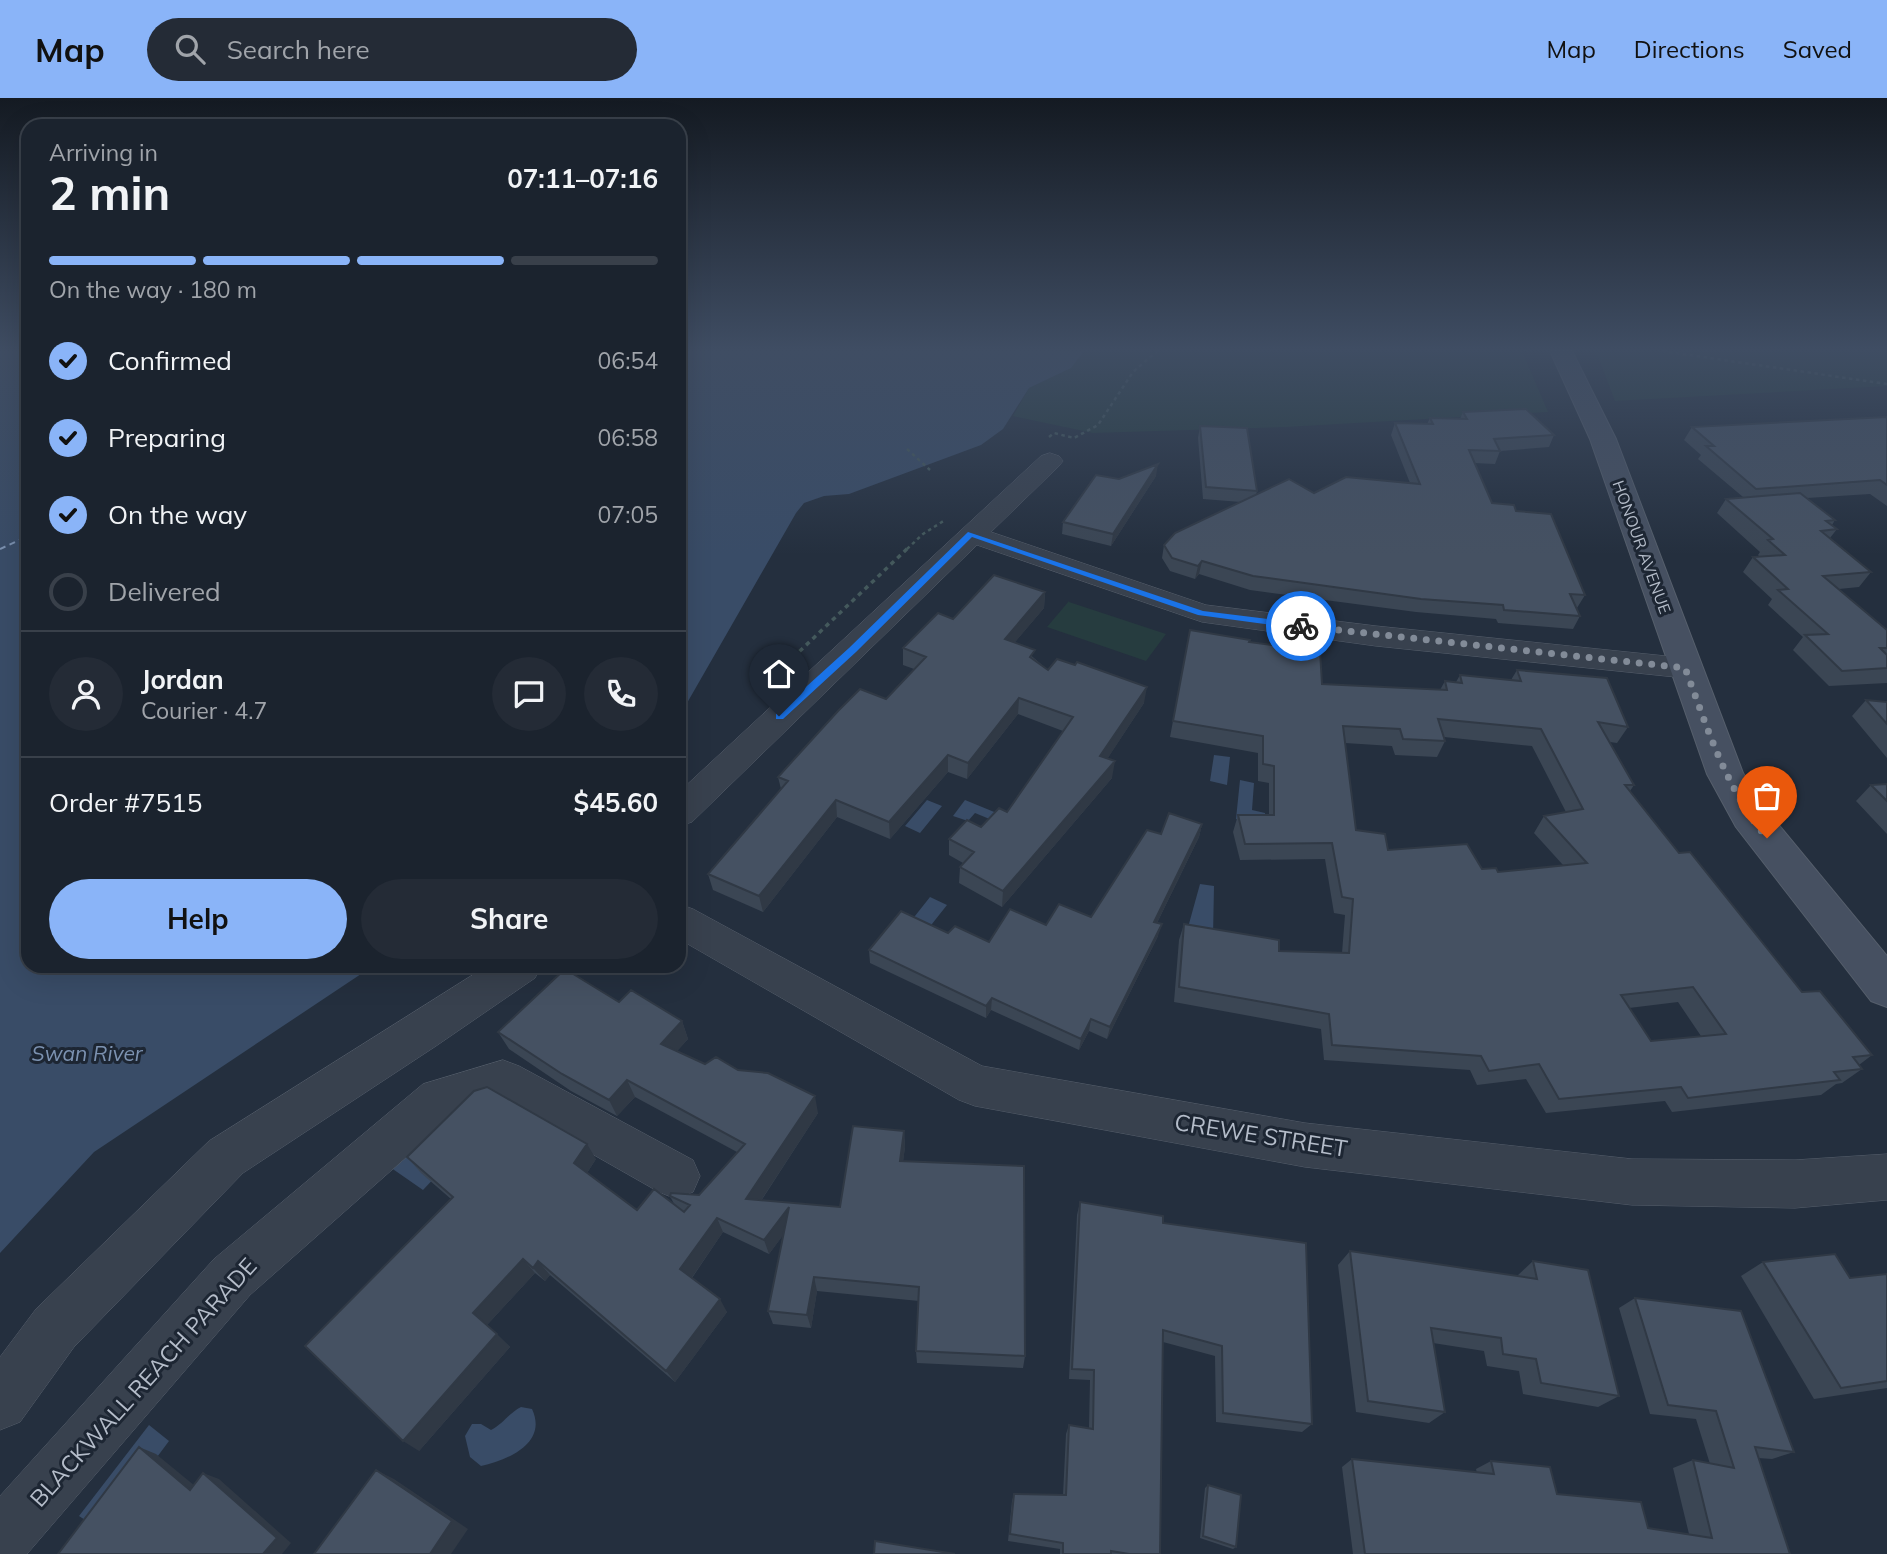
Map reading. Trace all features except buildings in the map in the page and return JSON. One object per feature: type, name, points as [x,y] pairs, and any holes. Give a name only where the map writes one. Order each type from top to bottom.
[{"type":"street","name":"HONOUR AVENUE","points":[[1593,419],[1725,774],[1750,817],[1887,988]]},
{"type":"street","points":[[686,806],[1050,461]]},
{"type":"street","points":[[971,534],[1202,613],[1376,636],[1685,668]]},
{"type":"street","name":"CREWE STREET","points":[[686,924],[975,1085],[1305,1145],[1632,1182],[1795,1184],[1887,1177]]},
{"type":"street","points":[[0,1402],[55,1328],[226,1157],[422,1033],[510,973]]},
{"type":"street","name":"BLACKWALL REACH PARADE","points":[[0,1540],[233,1277],[439,1099],[503,1080],[676,1176]]},
{"type":"path","points":[[907,449],[930,470]]},
{"type":"green space","points":[[1027,419],[1427,419],[1286,427],[1093,433]]},
{"type":"green space","points":[[1069,601],[1166,634],[1146,661],[1047,627]]},
{"type":"water","name":"Swan River","points":[[0,419],[21,419],[21,973],[362,973],[94,1152],[0,1253]]},
{"type":"water","points":[[686,419],[1009,419],[1003,429],[981,445],[849,494],[824,496],[804,503],[686,705]]},
{"type":"water","points":[[1214,755],[1230,757],[1227,785],[1210,781]]},
{"type":"water","points":[[1240,780],[1254,783],[1252,810],[1265,813],[1265,824],[1236,819]]},
{"type":"water","points":[[927,800],[942,806],[920,833],[905,826]]},
{"type":"water","points":[[965,800],[1036,829],[1031,836],[975,813],[968,821],[953,816]]},
{"type":"water","points":[[1200,884],[1214,886],[1213,937],[1187,931]]},
{"type":"water","points":[[930,897],[947,905],[928,929],[911,921]]},
{"type":"water","points":[[432,1117],[468,1142],[423,1190],[387,1165]]},
{"type":"water","points":[[521,1407],[532,1409],[536,1421],[535,1431],[523,1448],[503,1459],[481,1466],[470,1457],[465,1436],[472,1424],[481,1424],[491,1430]]},
{"type":"water","points":[[149,1425],[169,1441],[102,1531],[79,1516]]},
{"type":"ferry route","points":[[0,549],[21,539]]},
{"type":"way so far","points":[[1301,626],[1685,668],[1725,774],[1750,817],[1767,838]]},
{"type":"route","points":[[779,716],[852,650],[971,534],[1202,613],[1301,626]]}]
